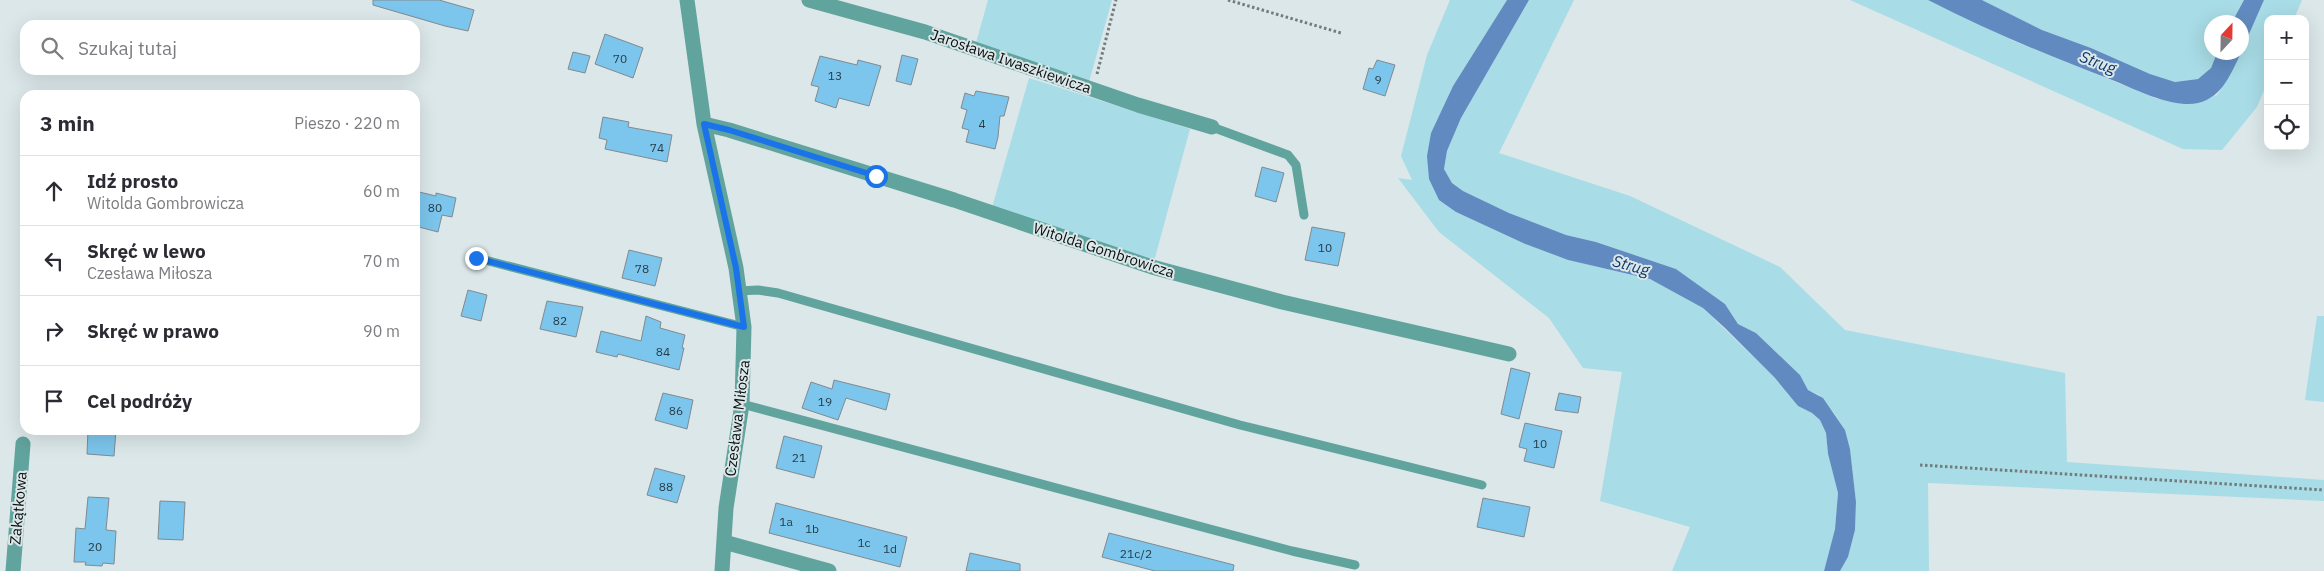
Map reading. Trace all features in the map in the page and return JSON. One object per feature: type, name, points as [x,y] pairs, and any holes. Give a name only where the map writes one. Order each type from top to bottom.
[{"type":"street","name":"Czesława Miłosza","points":[[687,0],[704,124],[739,290],[744,327],[742,404],[733,457],[722,571]]},
{"type":"street","name":"Jarosława Iwaszkiewicza","points":[[809,0],[925,32],[1212,127]]},
{"type":"street","name":"Witolda Gombrowicza","points":[[704,124],[729,130],[954,200],[1152,267],[1282,302],[1509,354]]},
{"type":"street","name":"Zakątkowa","points":[[13,571],[23,444]]},
{"type":"street","points":[[724,542],[829,571]]},
{"type":"lane","points":[[1212,127],[1288,155],[1296,165],[1304,215]]},
{"type":"lane","points":[[476,258],[744,327]]},
{"type":"lane","points":[[739,290],[778,293],[1240,425],[1482,485]]},
{"type":"lane","points":[[742,404],[1292,551],[1355,565]]},
{"type":"path","points":[[1093,89],[1116,0]]},
{"type":"path","points":[[1228,0],[1341,33]]},
{"type":"path","points":[[1920,465],[2324,490]]},
{"type":"shaded area","points":[[988,0],[1112,0],[1089,82],[976,43]]},
{"type":"shaded area","points":[[1450,0],[1507,0],[1453,86],[1431,133],[1456,212],[1523,243],[1568,260],[1650,279],[1672,290],[1703,308],[1775,378],[1798,406],[1812,413],[1820,420],[1826,433],[1828,454],[1838,493],[1835,529],[1824,571],[1672,571],[1690,527],[1600,501],[1622,372],[1583,368],[1549,318],[1439,232],[1398,178],[1412,180],[1401,156],[1427,55]]},
{"type":"shaded area","points":[[1529,0],[1574,0],[1499,153],[1630,196],[1780,267],[1845,330],[2065,373],[2067,462],[2324,480],[2324,501],[1928,483],[1929,571],[1840,571],[1848,557],[1855,530],[1856,502],[1850,449],[1845,430],[1834,413],[1819,395],[1808,390],[1800,375],[1756,333],[1738,324],[1725,304],[1676,269],[1596,242],[1566,235],[1509,213],[1463,191],[1452,183],[1444,169],[1447,151],[1461,118]]},
{"type":"shaded area","points":[[1850,0],[1928,0],[2014,41],[2155,98],[2174,102],[2197,103],[2217,95],[2230,76],[2237,60],[2249,60],[2249,34],[2264,0],[2302,0],[2296,15],[2264,15],[2264,90],[2257,107],[2222,150],[2183,149]]},
{"type":"shaded area","points":[[1982,0],[2244,0],[2236,15],[2204,15],[2204,60],[2214,60],[2211,68],[2198,79],[2175,82],[2150,74],[2091,48],[2042,30]]},
{"type":"shaded area","points":[[1029,78],[1190,129],[1153,265],[991,211]]},
{"type":"shaded area","points":[[2317,316],[2324,316],[2324,402],[2305,400]]},
{"type":"water","name":"Strug","points":[[1507,0],[1529,0],[1461,118],[1447,151],[1444,169],[1452,183],[1463,191],[1509,213],[1566,235],[1596,242],[1676,269],[1725,304],[1738,324],[1756,333],[1800,375],[1808,390],[1823,398],[1845,430],[1850,449],[1856,502],[1855,530],[1848,557],[1840,571],[1824,571],[1835,529],[1838,493],[1828,454],[1826,433],[1820,420],[1812,413],[1798,406],[1775,378],[1725,328],[1703,308],[1650,279],[1568,260],[1523,243],[1456,212],[1439,200],[1429,179],[1427,156],[1431,133],[1453,86]]},
{"type":"water","name":"Strug","points":[[1928,0],[1982,0],[2042,30],[2091,48],[2150,74],[2175,82],[2198,79],[2211,68],[2214,60],[2238,60],[2230,76],[2214,95],[2198,103],[2178,103],[2144,94],[1972,22]]},
{"type":"water","points":[[2244,0],[2264,0],[2249,34],[2249,15],[2236,15]]},
{"type":"building","points":[[373,0],[439,0],[474,10],[468,31],[373,5]]},
{"type":"building","points":[[605,34],[643,48],[633,78],[595,64]]},
{"type":"building","points":[[573,52],[590,56],[585,73],[568,69]]},
{"type":"building","points":[[902,55],[918,59],[911,85],[896,81]]},
{"type":"building","points":[[820,56],[857,65],[858,60],[881,66],[869,106],[839,98],[836,108],[815,101],[819,87],[811,85]]},
{"type":"building","points":[[1377,60],[1395,65],[1385,96],[1363,89],[1369,68],[1373,69]]},
{"type":"building","points":[[976,91],[1009,97],[1004,116],[1000,116],[995,149],[966,142],[969,130],[962,128],[967,110],[961,108],[965,93],[974,96]]},
{"type":"building","points":[[603,117],[629,122],[628,127],[672,135],[667,162],[605,149],[607,140],[599,138]]},
{"type":"building","points":[[1262,167],[1284,173],[1276,202],[1255,196]]},
{"type":"building","points":[[420,192],[436,196],[436,193],[456,198],[452,217],[442,215],[438,232],[420,227]]},
{"type":"building","points":[[1312,227],[1345,233],[1338,266],[1305,260]]},
{"type":"building","points":[[629,250],[662,258],[655,286],[622,278]]},
{"type":"building","points":[[468,290],[487,295],[481,321],[461,316]]},
{"type":"building","points":[[547,301],[583,307],[576,337],[540,329]]},
{"type":"building","points":[[646,316],[661,322],[660,328],[685,335],[679,370],[618,354],[617,357],[596,352],[601,331],[641,341]]},
{"type":"building","points":[[1511,368],[1530,373],[1519,419],[1501,414]]},
{"type":"building","points":[[834,380],[890,394],[886,410],[846,398],[838,420],[802,408],[811,382],[832,389]]},
{"type":"building","points":[[663,393],[693,400],[687,429],[655,420]]},
{"type":"building","points":[[1559,393],[1581,397],[1578,413],[1555,410]]},
{"type":"building","points":[[1525,423],[1562,431],[1554,468],[1524,461],[1527,449],[1519,447]]},
{"type":"building","points":[[88,435],[116,435],[114,456],[87,454]]},
{"type":"building","points":[[784,436],[822,446],[814,478],[776,468]]},
{"type":"building","points":[[655,468],[685,476],[677,503],[647,495]]},
{"type":"building","points":[[88,497],[109,498],[106,530],[116,531],[114,564],[103,563],[102,566],[85,565],[86,562],[74,562],[76,528],[85,529]]},
{"type":"building","points":[[1483,498],[1530,507],[1524,537],[1477,527]]},
{"type":"building","points":[[160,501],[185,502],[183,540],[158,539]]},
{"type":"building","points":[[776,503],[907,537],[900,567],[769,533]]},
{"type":"building","points":[[1109,533],[1234,565],[1233,571],[1155,571],[1102,557]]},
{"type":"building","points":[[970,553],[1020,564],[1020,571],[966,571]]},
{"type":"route","points":[[476,258],[744,327],[736,268],[704,124],[876,176]]}]
